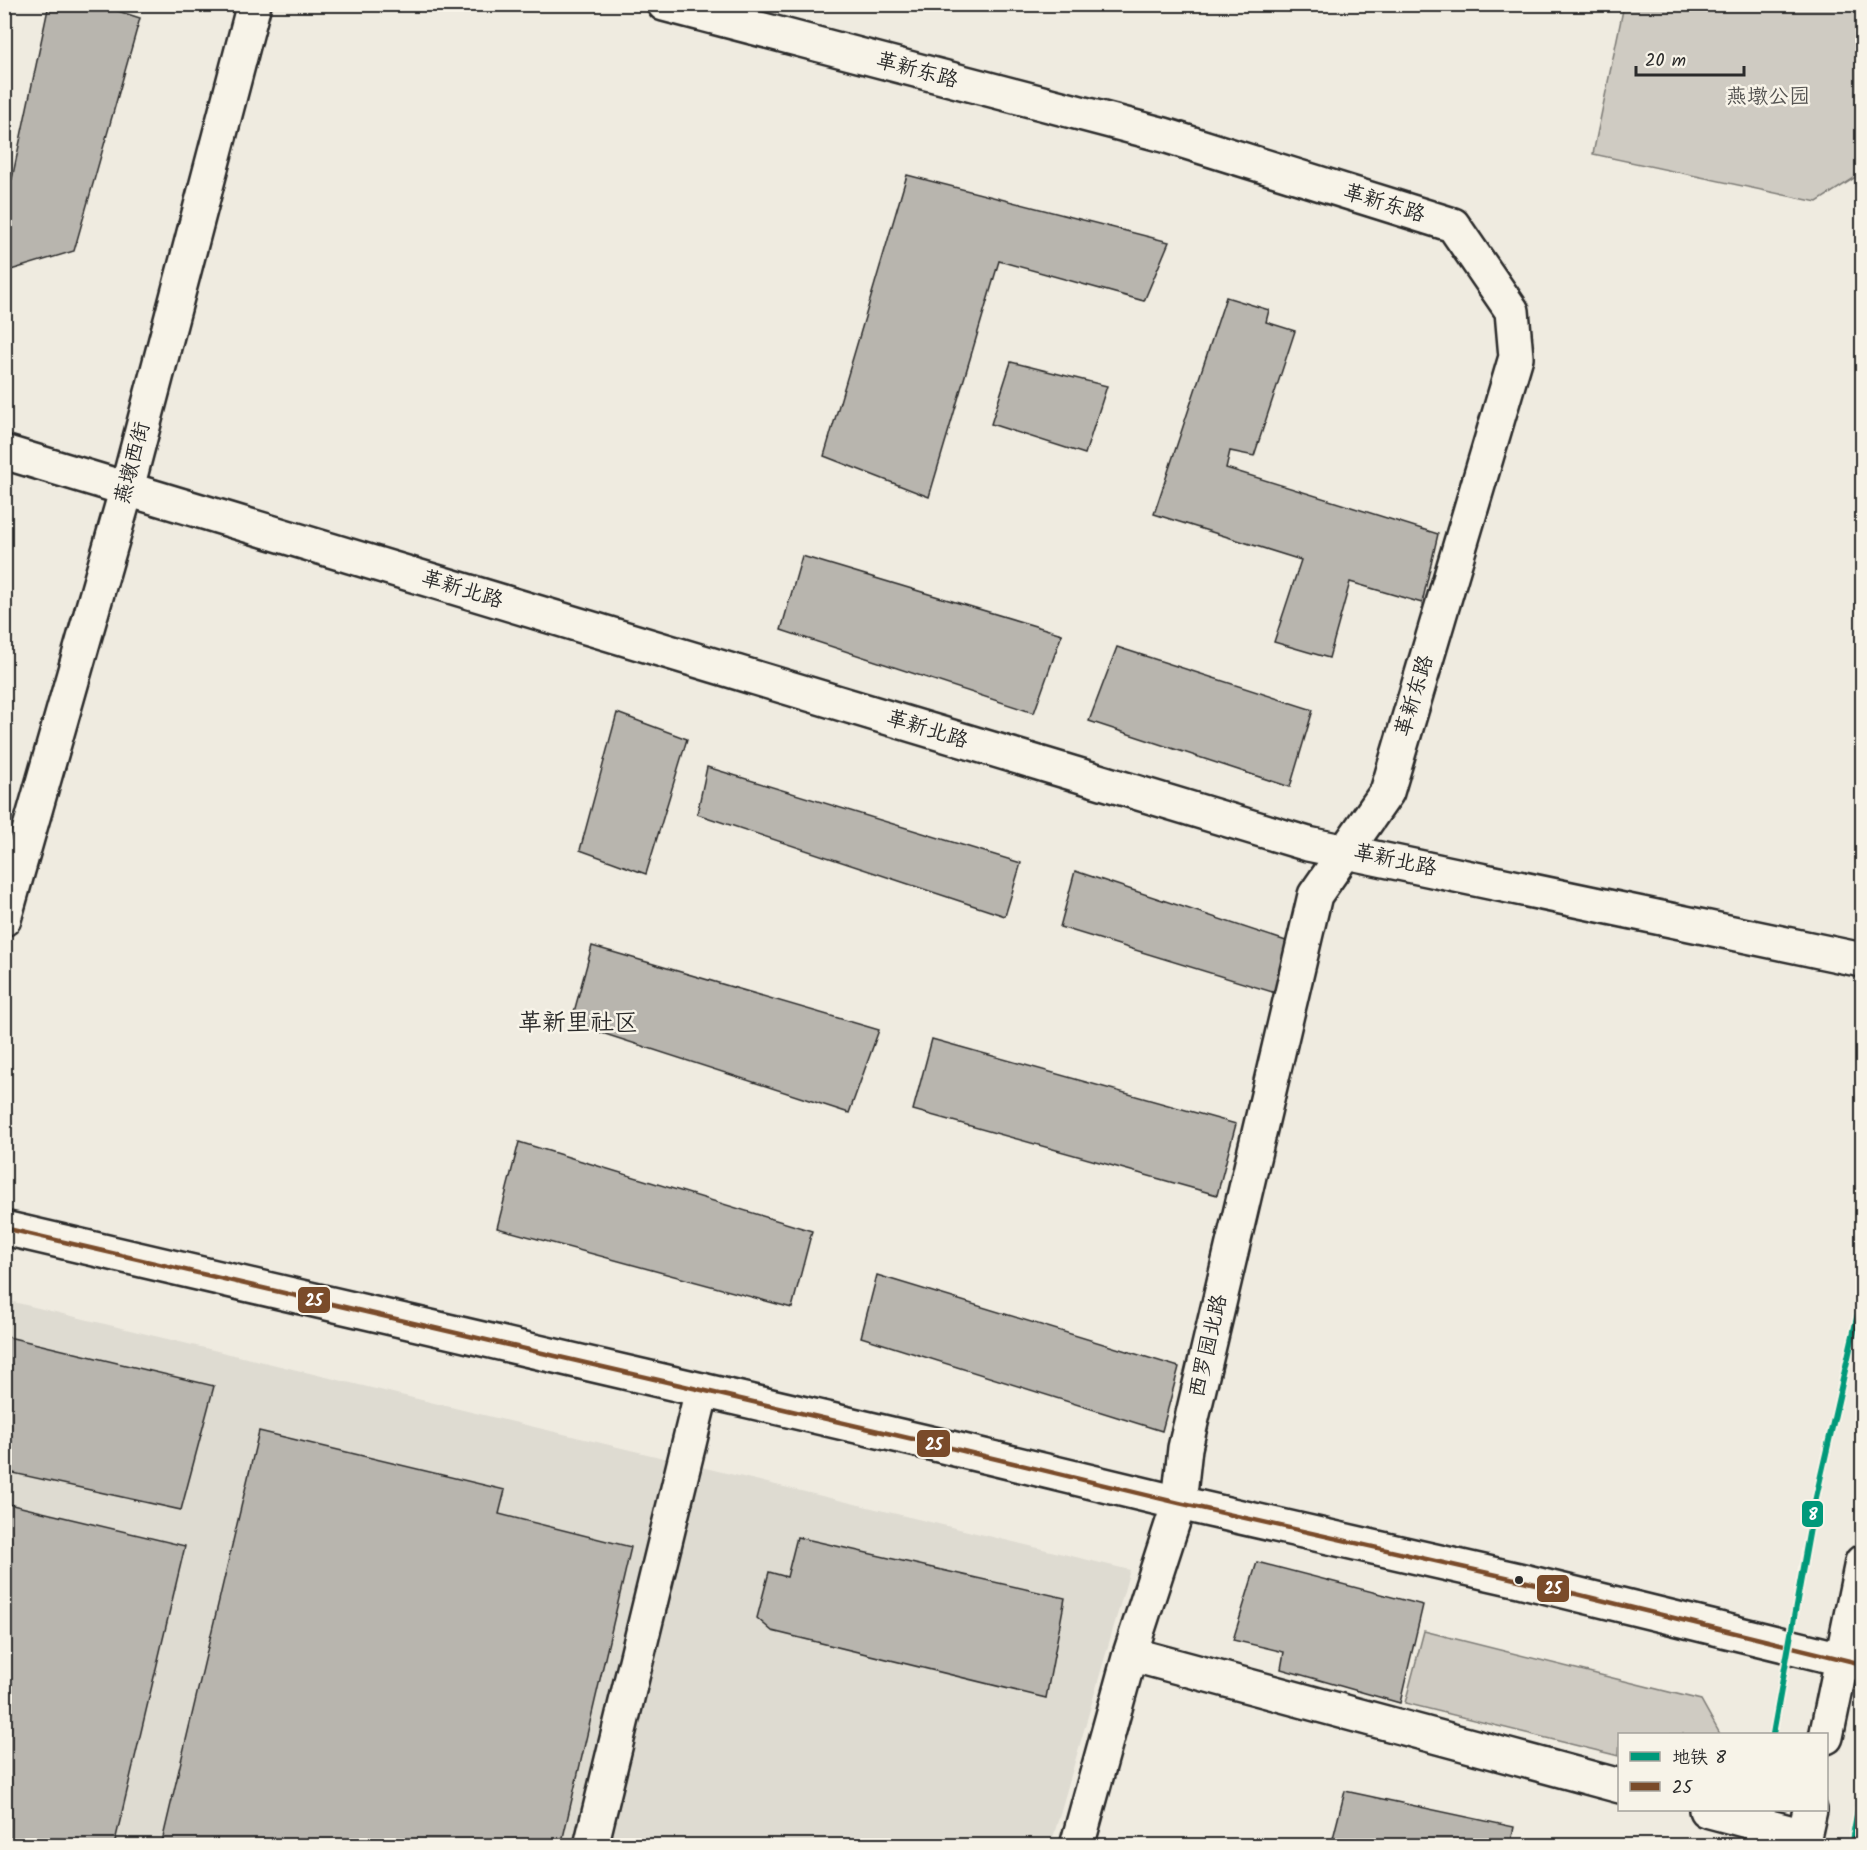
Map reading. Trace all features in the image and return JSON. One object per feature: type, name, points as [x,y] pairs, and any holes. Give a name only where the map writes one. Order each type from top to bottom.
[{"type":"street","name":"燕墩西街","points":[[4,919],[127,488],[254,4]]},
{"type":"street","name":"革新东路","points":[[664,4],[1164,135],[1453,225],[1512,311],[1516,357],[1387,792],[1346,851]]},
{"type":"street","name":"革新北路","points":[[4,452],[1308,844],[1863,960]]},
{"type":"street","name":"西罗园北路","points":[[1077,1845],[1130,1654],[1179,1503],[1185,1448],[1315,896],[1346,851]]},
{"type":"street","points":[[4,1228],[1179,1503],[1520,1580],[1852,1661]]},
{"type":"street","points":[[591,1845],[702,1390]]},
{"type":"street","points":[[1828,1734],[1852,1661],[1863,1562]]},
{"type":"street","points":[[1130,1654],[1618,1785]]},
{"type":"street","points":[[1716,1811],[1806,1830]]},
{"type":"shaded area","points":[[5,1300],[1130,1570],[1051,1845],[5,1846]]},
{"type":"green space","name":"燕墩公园","points":[[1624,5],[1862,5],[1862,173],[1817,202],[1593,154]]},
{"type":"green space","points":[[1424,1631],[1701,1700],[1719,1733],[1618,1733],[1618,1756],[1405,1703]]},
{"type":"building","points":[[49,4],[96,4],[140,18],[74,251],[11,270],[4,268],[4,176],[12,179]]},
{"type":"building","points":[[907,175],[1169,242],[1144,301],[999,261],[929,497],[824,456]]},
{"type":"building","points":[[1226,297],[1269,310],[1266,322],[1295,331],[1254,456],[1230,451],[1226,468],[1438,534],[1422,603],[1350,582],[1329,658],[1274,642],[1301,560],[1154,514]]},
{"type":"building","points":[[1011,362],[1107,386],[1085,454],[991,424]]},
{"type":"building","points":[[802,556],[1062,634],[1034,713],[781,630]]},
{"type":"building","points":[[1117,647],[1313,710],[1290,787],[1089,721]]},
{"type":"building","points":[[617,713],[687,739],[646,874],[580,850]]},
{"type":"building","points":[[707,767],[1021,863],[1005,916],[697,814]]},
{"type":"building","points":[[1075,871],[1295,944],[1279,994],[1060,927]]},
{"type":"building","points":[[592,946],[879,1030],[849,1113],[571,1023]]},
{"type":"building","points":[[932,1039],[1236,1124],[1217,1195],[913,1110]]},
{"type":"building","points":[[519,1142],[812,1231],[792,1308],[497,1228]]},
{"type":"building","points":[[877,1275],[1179,1367],[1162,1431],[861,1337]]},
{"type":"building","points":[[4,1336],[214,1386],[181,1510],[4,1471]]},
{"type":"building","points":[[259,1431],[505,1490],[499,1514],[631,1547],[561,1846],[161,1846]]},
{"type":"building","points":[[4,1503],[185,1546],[114,1846],[4,1846]]},
{"type":"building","points":[[797,1537],[1065,1598],[1046,1698],[772,1631],[757,1618],[769,1572],[787,1577]]},
{"type":"building","points":[[1257,1562],[1423,1605],[1400,1703],[1281,1669],[1284,1652],[1233,1640]]},
{"type":"building","points":[[1345,1791],[1514,1827],[1510,1846],[1331,1846]]},
{"type":"metro line","name":"8","points":[[1773,1733],[1814,1506],[1862,1296]]},
{"type":"metro line","name":"8","points":[[1851,1846],[1862,1789]]},
{"type":"transit line","name":"25","points":[[4,1228],[1179,1503],[1519,1580],[1862,1664]]},
{"type":"district","name":"革新里社区","points":[[578,1023]]}]
